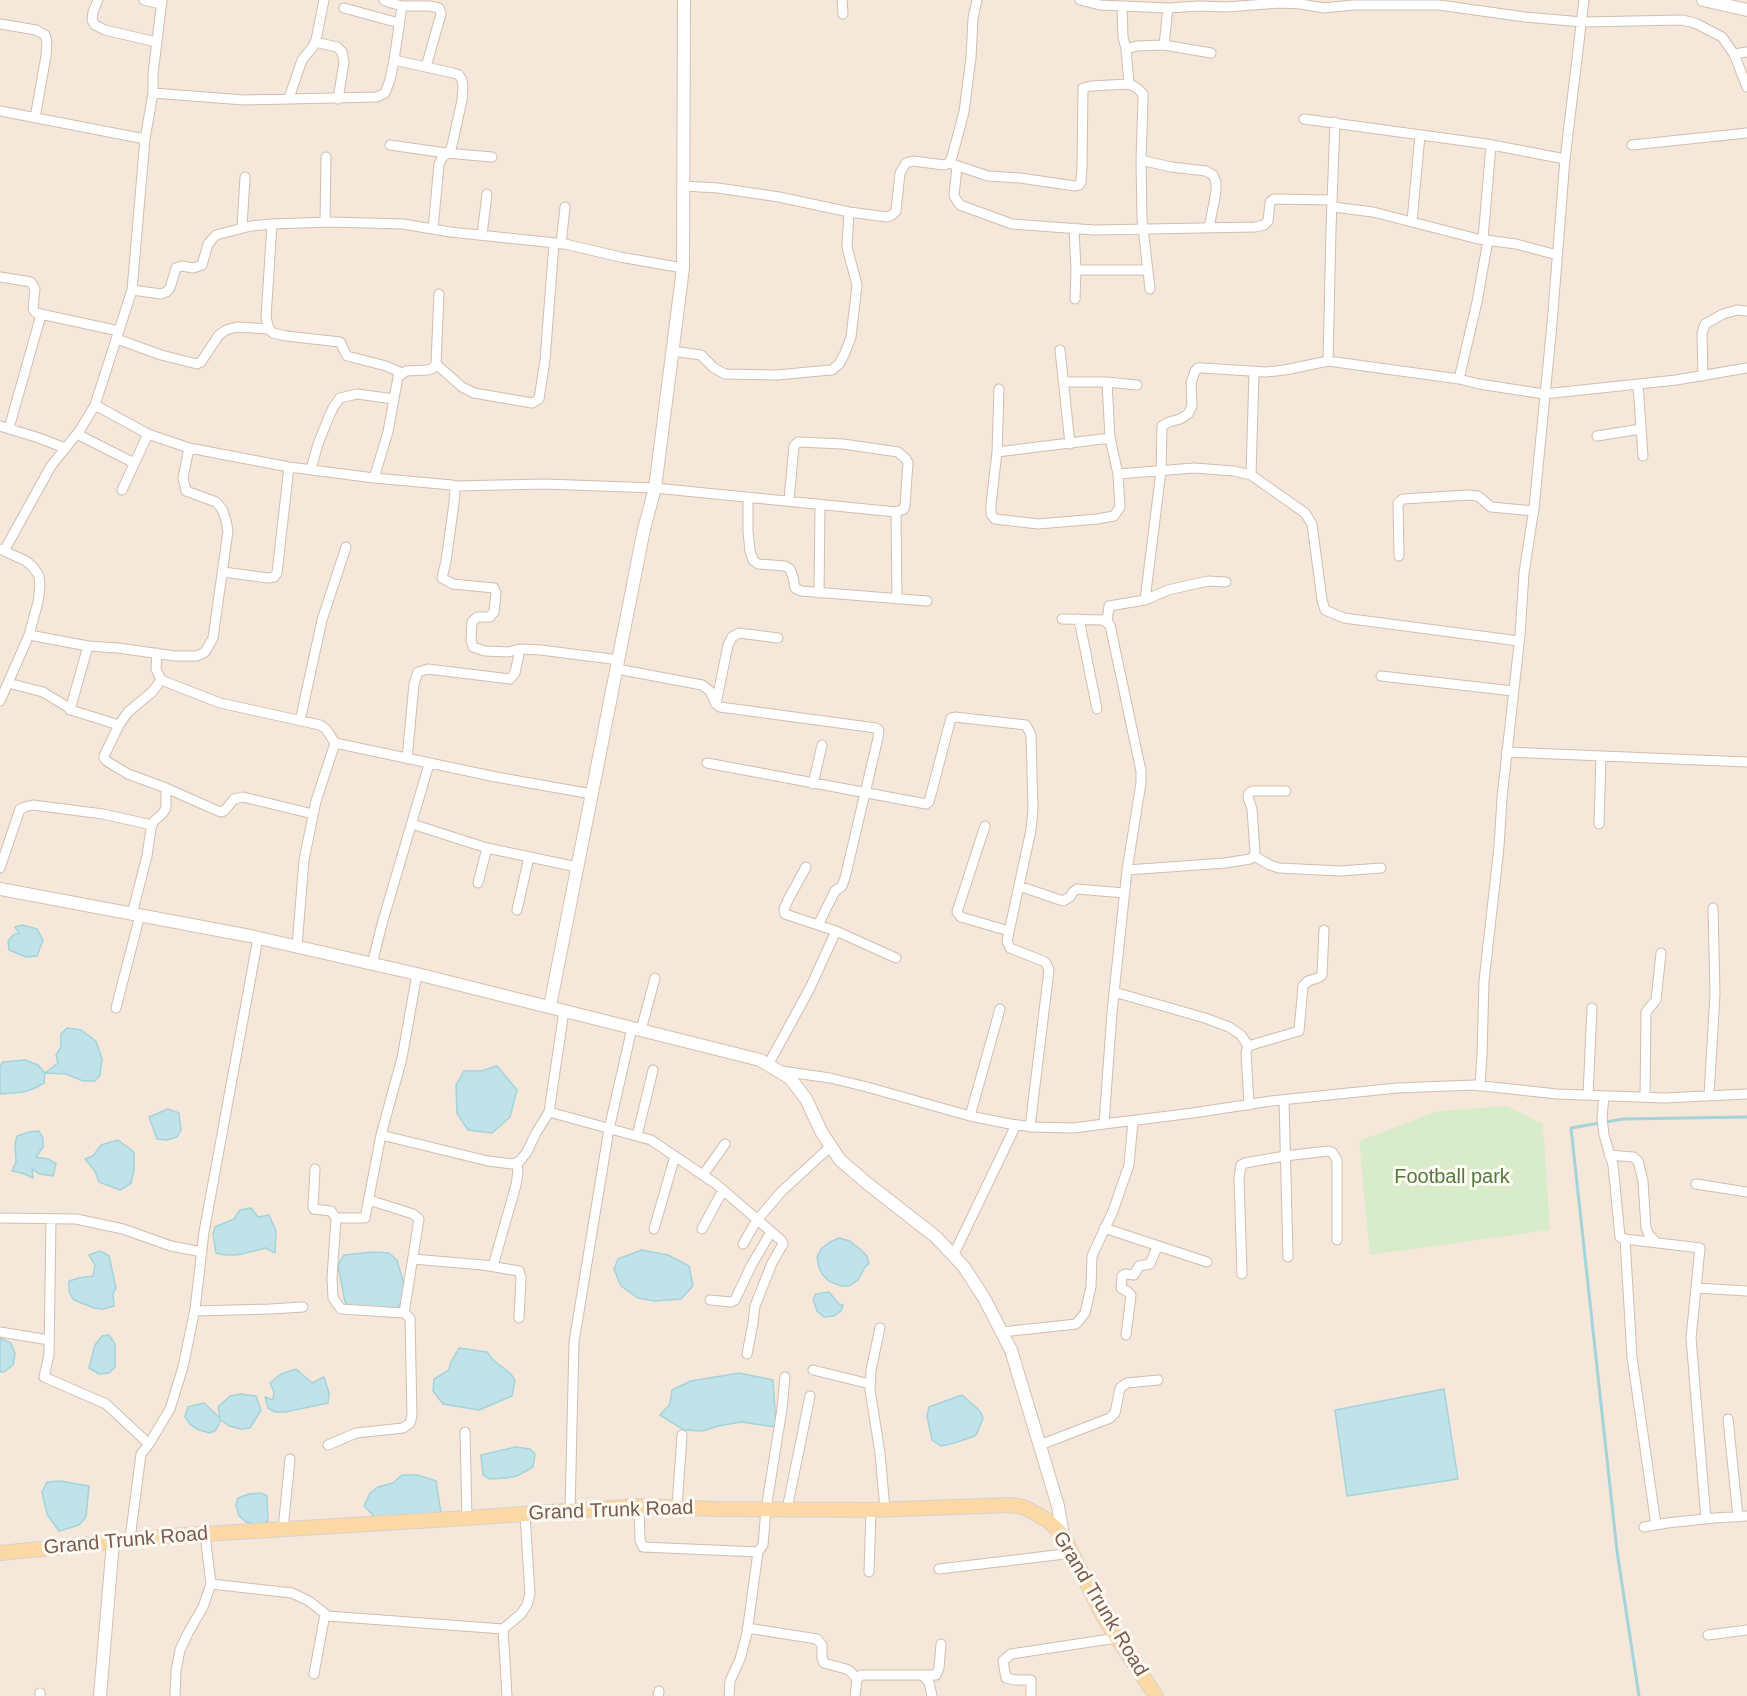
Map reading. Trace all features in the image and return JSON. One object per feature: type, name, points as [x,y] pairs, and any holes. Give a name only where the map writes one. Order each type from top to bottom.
[{"type":"main road","points":[[550,1006],[644,529],[655,488],[683,268],[684,0]]},
{"type":"main road","points":[[1703,0],[1747,10]]},
{"type":"main road","points":[[0,889],[297,946],[550,1006],[760,1060],[772,1067],[790,1078],[806,1100],[822,1132],[840,1160],[936,1237],[964,1268],[984,1298],[1011,1350],[1058,1506],[1063,1535]]},
{"type":"main road","name":"Grand Trunk Road","points":[[0,1553],[130,1539],[639,1506],[878,1510],[1010,1505],[1034,1512],[1047,1520],[1063,1535],[1102,1614],[1156,1696]]},
{"type":"main road","points":[[100,1696],[113,1542]]},
{"type":"street","points":[[98,0],[92,20],[95,25],[105,30],[156,42]]},
{"type":"street","points":[[0,701],[29,635],[40,586],[39,576],[33,567],[26,561],[2,550],[51,466],[77,434],[95,405],[132,290],[145,139],[153,93],[156,42],[162,2],[144,0]]},
{"type":"street","points":[[289,98],[302,60],[315,42],[324,0]]},
{"type":"street","points":[[384,0],[402,6],[437,7],[441,11],[426,67]]},
{"type":"street","points":[[842,0],[843,14]]},
{"type":"street","points":[[977,0],[973,18],[971,58],[964,112],[952,157],[954,196],[960,205],[1012,224],[1143,229],[1255,227],[1264,225],[1268,221],[1270,202],[1274,199],[1333,203],[1557,255]]},
{"type":"street","points":[[1080,0],[1100,5],[1168,8],[1280,3],[1324,8],[1353,5],[1439,5],[1582,22],[1682,20],[1695,23],[1722,37],[1734,54],[1747,87]]},
{"type":"street","points":[[1480,1086],[1484,981],[1499,847],[1524,573],[1534,511],[1565,159],[1584,0]]},
{"type":"street","points":[[153,93],[244,100],[377,98],[387,89],[402,6]]},
{"type":"street","points":[[1122,6],[1129,84]]},
{"type":"street","points":[[345,8],[399,23]]},
{"type":"street","points":[[1164,45],[1168,8]]},
{"type":"street","points":[[0,24],[36,30],[45,35],[46,56],[35,118]]},
{"type":"street","points":[[315,42],[336,47],[342,52],[344,62],[338,99]]},
{"type":"street","points":[[1126,49],[1137,46],[1164,45],[1211,53]]},
{"type":"street","points":[[1734,54],[1747,52]]},
{"type":"street","points":[[394,60],[459,75],[464,86],[451,149],[440,164],[433,229]]},
{"type":"street","points":[[684,186],[718,188],[779,197],[849,212],[887,217],[896,211],[900,172],[906,163],[913,161],[953,165],[988,176],[1075,186],[1081,182],[1083,88],[1129,84],[1143,94],[1141,160],[1143,229],[1150,290]]},
{"type":"street","points":[[0,111],[145,139]]},
{"type":"street","points":[[1304,119],[1491,145],[1565,159]]},
{"type":"street","points":[[1328,362],[1335,122]]},
{"type":"street","points":[[1632,145],[1747,133]]},
{"type":"street","points":[[1412,221],[1419,135]]},
{"type":"street","points":[[390,145],[492,157]]},
{"type":"street","points":[[1459,379],[1477,302],[1486,240],[1491,145]]},
{"type":"street","points":[[325,222],[326,157]]},
{"type":"street","points":[[1141,160],[1210,172],[1216,182],[1216,192],[1209,228]]},
{"type":"street","points":[[243,228],[245,177]]},
{"type":"street","points":[[482,235],[487,194]]},
{"type":"street","points":[[436,364],[462,387],[474,393],[532,403],[539,399],[542,391],[558,243],[565,207]]},
{"type":"street","points":[[672,351],[701,355],[714,368],[725,374],[777,375],[832,370],[839,364],[851,337],[857,285],[847,247],[849,212]]},
{"type":"street","points":[[132,290],[161,294],[166,292],[170,288],[176,268],[200,267],[212,238],[221,233],[272,224],[325,222],[403,224],[558,243],[683,268]]},
{"type":"street","points":[[269,329],[267,308],[272,224]]},
{"type":"street","points":[[1074,228],[1075,299]]},
{"type":"street","points":[[1076,270],[1148,270]]},
{"type":"street","points":[[0,277],[31,282],[34,289],[33,309],[41,315],[118,335],[161,355],[197,364],[201,362],[219,335],[237,327],[269,329],[273,333],[286,336],[340,342],[347,356],[386,366],[402,373]]},
{"type":"street","points":[[374,478],[388,432],[398,377],[406,371],[428,370],[436,364],[439,294]]},
{"type":"street","points":[[1703,376],[1702,333],[1705,324],[1723,314],[1737,310],[1747,311]]},
{"type":"street","points":[[41,315],[4,427],[66,448]]},
{"type":"street","points":[[1060,350],[1070,444]]},
{"type":"street","points":[[1145,600],[1161,471],[1162,426],[1188,414],[1191,406],[1191,383],[1198,368],[1254,372],[1285,370],[1328,362],[1459,379],[1544,394],[1703,376],[1747,368]]},
{"type":"street","points":[[1251,475],[1254,372]]},
{"type":"street","points":[[1064,382],[1137,385]]},
{"type":"street","points":[[999,389],[997,452],[991,514],[995,519],[1003,521],[1038,524],[1114,516],[1120,507],[1118,474],[1110,438],[1107,382]]},
{"type":"street","points":[[1638,384],[1643,456]]},
{"type":"street","points":[[311,469],[330,414],[340,398],[357,394],[394,399]]},
{"type":"street","points":[[95,405],[148,434],[189,448],[289,467],[454,486],[545,484],[655,488],[896,512],[904,509],[905,505],[908,463],[898,452],[843,444],[803,441],[795,443],[789,500]]},
{"type":"street","points":[[1597,436],[1641,429]]},
{"type":"street","points":[[77,434],[134,463]]},
{"type":"street","points":[[122,490],[148,434]]},
{"type":"street","points":[[997,452],[1110,438]]},
{"type":"street","points":[[29,635],[88,646],[157,653],[196,656],[205,652],[213,638],[228,531],[222,509],[216,502],[186,491],[183,478],[189,448]]},
{"type":"street","points":[[223,572],[268,578],[274,577],[277,573],[289,467]]},
{"type":"street","points":[[1118,474],[1194,468],[1234,471],[1251,475],[1305,513],[1312,524],[1325,610],[1344,618],[1519,641]]},
{"type":"street","points":[[454,486],[454,504],[442,578],[453,584],[490,587],[496,590],[494,612],[490,616],[477,617],[472,622],[473,647],[485,651],[541,650],[618,665],[702,685],[710,691],[716,704],[720,707],[879,730],[845,878],[842,886],[835,891],[818,925]]},
{"type":"street","points":[[1399,556],[1398,503],[1403,499],[1468,495],[1478,496],[1491,507],[1534,511]]},
{"type":"street","points":[[748,496],[748,532],[753,560],[758,564],[785,566],[792,573],[795,588],[819,593],[927,601]]},
{"type":"street","points":[[819,593],[820,504]]},
{"type":"street","points":[[896,512],[897,599]]},
{"type":"street","points":[[300,721],[322,620],[346,547]]},
{"type":"street","points":[[1107,622],[1109,606],[1145,600],[1168,590],[1208,581],[1226,582]]},
{"type":"street","points":[[1062,619],[1103,620],[1110,624],[1142,783],[1127,870],[1114,992],[1104,1125]]},
{"type":"street","points":[[1079,619],[1097,709]]},
{"type":"street","points":[[716,704],[728,645],[732,637],[740,633],[778,638]]},
{"type":"street","points":[[70,710],[88,646]]},
{"type":"street","points":[[407,759],[414,684],[418,672],[429,669],[510,679],[515,673],[520,650]]},
{"type":"street","points":[[157,653],[156,669],[161,680],[220,703],[320,725],[326,729],[335,743],[429,764],[592,794]]},
{"type":"street","points":[[1381,676],[1513,691]]},
{"type":"street","points":[[161,680],[119,724],[104,758],[108,762],[128,774],[218,811],[225,810],[234,800],[243,796],[313,814]]},
{"type":"street","points":[[8,682],[43,692],[70,710],[119,724]]},
{"type":"street","points":[[707,763],[926,804],[929,802],[951,718],[1026,725],[1031,735],[1033,810],[1031,830],[1007,943],[1010,948],[1043,961],[1049,970],[1030,1127]]},
{"type":"street","points":[[297,946],[304,860],[316,801],[335,743]]},
{"type":"street","points":[[813,784],[822,745]]},
{"type":"street","points":[[1506,752],[1747,762]]},
{"type":"street","points":[[1599,824],[1601,756]]},
{"type":"street","points":[[372,964],[429,764]]},
{"type":"street","points":[[116,1008],[152,825],[166,808],[166,788]]},
{"type":"street","points":[[1254,856],[1249,793],[1252,791],[1286,791]]},
{"type":"street","points":[[0,868],[20,809],[25,807],[103,814],[152,825]]},
{"type":"street","points":[[412,824],[487,848],[577,867]]},
{"type":"street","points":[[985,826],[957,912],[961,917],[1009,931]]},
{"type":"street","points":[[478,883],[487,848]]},
{"type":"street","points":[[1127,870],[1225,863],[1250,859],[1254,856]]},
{"type":"street","points":[[1254,856],[1279,868],[1340,871],[1381,868]]},
{"type":"street","points":[[517,910],[529,857]]},
{"type":"street","points":[[806,867],[788,900],[784,909],[785,914],[836,931],[896,958]]},
{"type":"street","points":[[1019,886],[1063,901],[1077,889],[1125,893]]},
{"type":"street","points":[[1710,1096],[1714,1005],[1713,908]]},
{"type":"street","points":[[1248,1046],[1299,1031],[1303,986],[1308,981],[1322,975],[1324,930]]},
{"type":"street","points":[[836,931],[772,1067],[830,1078],[969,1116],[1016,1125],[1073,1128],[1104,1125],[1284,1100],[1397,1088],[1480,1086],[1557,1094],[1645,1097],[1747,1095]]},
{"type":"street","points":[[130,1539],[141,1454],[170,1409],[183,1367],[195,1311],[202,1252],[258,938]]},
{"type":"street","points":[[1645,1097],[1646,1012],[1656,1000],[1661,953]]},
{"type":"street","points":[[336,1218],[365,1218],[381,1135],[402,1058],[417,974]]},
{"type":"street","points":[[570,1511],[574,1342],[609,1129],[636,1029],[655,978]]},
{"type":"street","points":[[1114,992],[1205,1018],[1229,1027],[1241,1035],[1248,1046],[1246,1053],[1249,1105]]},
{"type":"street","points":[[1588,1095],[1593,1008]]},
{"type":"street","points":[[969,1116],[1000,1009]]},
{"type":"street","points":[[381,1135],[488,1161],[512,1164],[517,1162],[527,1152],[549,1112],[564,1011]]},
{"type":"street","points":[[637,1136],[653,1070]]},
{"type":"street","points":[[1604,1095],[1602,1118],[1616,1183],[1620,1237],[1700,1248],[1692,1347],[1706,1519]]},
{"type":"street","points":[[1284,1100],[1288,1257]]},
{"type":"street","points":[[549,1112],[651,1140],[723,1190],[782,1241],[783,1244],[755,1306],[747,1354]]},
{"type":"street","points":[[1002,1332],[1076,1324],[1085,1313],[1091,1287],[1092,1256],[1113,1211],[1129,1165],[1133,1121]]},
{"type":"street","points":[[953,1256],[1016,1125]]},
{"type":"street","points":[[703,1175],[725,1144]]},
{"type":"street","points":[[743,1244],[757,1220],[781,1192],[831,1146]]},
{"type":"street","points":[[1242,1274],[1239,1178],[1241,1165],[1245,1162],[1332,1152],[1337,1160],[1337,1240]]},
{"type":"street","points":[[1609,1155],[1633,1157],[1638,1161],[1643,1181],[1646,1228],[1656,1243]]},
{"type":"street","points":[[654,1229],[675,1156]]},
{"type":"street","points":[[493,1266],[516,1185],[517,1162]]},
{"type":"street","points":[[315,1168],[313,1207],[331,1211],[336,1218],[333,1298],[340,1309],[404,1313],[410,1318],[412,1416],[410,1423],[403,1428],[356,1432],[328,1445]]},
{"type":"street","points":[[1696,1184],[1747,1192]]},
{"type":"street","points":[[702,1229],[723,1190]]},
{"type":"street","points":[[369,1200],[413,1214],[420,1222],[404,1313]]},
{"type":"street","points":[[0,1218],[76,1219],[123,1229],[171,1246],[202,1252]]},
{"type":"street","points":[[51,1219],[50,1340],[44,1377],[106,1404],[149,1444]]},
{"type":"street","points":[[1104,1228],[1207,1262]]},
{"type":"street","points":[[710,1300],[731,1302],[735,1300],[750,1266],[771,1232]]},
{"type":"street","points":[[1625,1239],[1632,1357],[1656,1525]]},
{"type":"street","points":[[1126,1335],[1131,1298],[1128,1292],[1121,1288],[1122,1276],[1134,1275],[1139,1266],[1150,1264],[1157,1246]]},
{"type":"street","points":[[413,1259],[516,1269],[520,1274],[519,1318]]},
{"type":"street","points":[[1696,1288],[1747,1292]]},
{"type":"street","points":[[195,1311],[303,1307]]},
{"type":"street","points":[[868,1572],[882,1472],[870,1383],[880,1328]]},
{"type":"street","points":[[0,1332],[50,1340]]},
{"type":"street","points":[[813,1370],[870,1383]]},
{"type":"street","points":[[729,1696],[730,1681],[740,1659],[747,1628],[758,1552],[763,1545],[785,1377]]},
{"type":"street","points":[[1040,1445],[1110,1418],[1115,1413],[1120,1388],[1127,1383],[1158,1380]]},
{"type":"street","points":[[787,1509],[810,1395]]},
{"type":"street","points":[[1644,1527],[1743,1517],[1728,1419]]},
{"type":"street","points":[[465,1432],[467,1518]]},
{"type":"street","points":[[677,1507],[682,1435]]},
{"type":"street","points":[[283,1529],[290,1459]]},
{"type":"street","points":[[639,1506],[640,1540],[643,1547],[758,1552]]},
{"type":"street","points":[[211,1584],[292,1593],[309,1601],[327,1616],[338,1618],[502,1629],[521,1614],[530,1594],[525,1514]]},
{"type":"street","points":[[175,1696],[180,1650],[203,1607],[211,1584],[205,1534]]},
{"type":"street","points":[[939,1569],[1073,1553]]},
{"type":"street","points":[[314,1674],[325,1614]]},
{"type":"street","points":[[747,1628],[817,1639],[822,1645],[824,1663],[846,1669],[857,1679]]},
{"type":"street","points":[[502,1629],[507,1696]]},
{"type":"street","points":[[1708,1635],[1747,1630]]},
{"type":"street","points":[[1031,1696],[1031,1680],[1006,1678],[1004,1661],[1011,1654],[1117,1638]]},
{"type":"street","points":[[855,1696],[857,1679],[861,1675],[936,1675],[939,1668],[941,1644]]},
{"type":"street","points":[[923,1676],[929,1682],[932,1696]]},
{"type":"shaded area","points":[[0,0],[1747,0],[1747,1696],[0,1696]]},
{"type":"green space","name":"Football park","points":[[1507,1106],[1543,1124],[1550,1230],[1370,1255],[1359,1141],[1438,1111]]},
{"type":"water","points":[[22,925],[37,929],[43,940],[37,956],[26,957],[9,950],[8,941],[13,935],[19,933],[15,927]]},
{"type":"water","points":[[67,1028],[81,1030],[96,1041],[102,1059],[100,1075],[95,1081],[83,1081],[66,1074],[45,1073],[58,1063],[56,1055],[61,1047],[61,1034]]},
{"type":"water","points":[[25,1060],[38,1065],[45,1073],[44,1083],[35,1088],[24,1092],[0,1094],[0,1066],[3,1062]]},
{"type":"water","points":[[497,1066],[517,1090],[510,1117],[492,1133],[468,1130],[457,1113],[456,1085],[464,1071],[481,1071]]},
{"type":"water","points":[[168,1109],[179,1113],[181,1130],[177,1137],[167,1140],[157,1139],[149,1117]]},
{"type":"water","points":[[39,1131],[43,1138],[43,1147],[36,1157],[48,1159],[56,1164],[53,1176],[40,1174],[32,1169],[33,1178],[12,1171],[16,1162],[17,1136]]},
{"type":"water","points":[[118,1140],[134,1152],[131,1183],[120,1190],[99,1182],[95,1171],[85,1159],[93,1156],[101,1145]]},
{"type":"water","points":[[251,1208],[258,1217],[269,1215],[276,1231],[275,1253],[266,1248],[237,1255],[216,1253],[213,1234],[215,1227],[234,1219],[240,1210]]},
{"type":"water","points":[[839,1238],[850,1241],[861,1250],[867,1256],[869,1264],[858,1280],[849,1286],[841,1286],[829,1281],[819,1267],[817,1257],[821,1249]]},
{"type":"water","points":[[642,1250],[668,1255],[689,1266],[693,1286],[681,1299],[655,1301],[638,1298],[621,1286],[614,1269],[618,1259]]},
{"type":"water","points":[[100,1251],[109,1256],[116,1288],[113,1294],[114,1306],[103,1309],[74,1300],[69,1292],[69,1281],[93,1276],[95,1265],[89,1255]]},
{"type":"water","points":[[389,1253],[397,1260],[405,1300],[395,1309],[351,1308],[345,1302],[338,1265],[344,1255]]},
{"type":"water","points":[[829,1292],[839,1304],[843,1305],[841,1311],[834,1316],[824,1317],[817,1311],[813,1299],[816,1294]]},
{"type":"water","points":[[109,1335],[115,1344],[115,1367],[109,1373],[99,1374],[89,1368],[95,1345],[102,1336]]},
{"type":"water","points":[[0,1338],[11,1343],[15,1354],[13,1365],[4,1372],[0,1372]]},
{"type":"water","points":[[459,1348],[487,1352],[515,1380],[512,1396],[479,1410],[443,1404],[433,1391],[434,1379],[449,1370]]},
{"type":"water","points":[[296,1369],[312,1383],[324,1377],[329,1393],[328,1403],[285,1412],[275,1412],[268,1408],[265,1397],[273,1400],[274,1392],[270,1383],[281,1374]]},
{"type":"water","points":[[739,1373],[773,1380],[776,1427],[741,1422],[703,1431],[684,1430],[660,1415],[670,1404],[672,1390],[691,1381]]},
{"type":"water","points":[[1444,1389],[1458,1479],[1347,1496],[1335,1410]]},
{"type":"water","points":[[240,1394],[256,1396],[261,1410],[250,1428],[241,1429],[229,1426],[221,1420],[216,1430],[210,1433],[191,1425],[185,1417],[188,1407],[204,1403],[220,1418],[218,1407],[230,1396]]},
{"type":"water","points":[[962,1395],[980,1411],[983,1418],[978,1431],[975,1436],[941,1446],[932,1440],[927,1416],[929,1407]]},
{"type":"water","points":[[516,1447],[530,1449],[535,1454],[533,1467],[517,1476],[506,1478],[490,1479],[483,1475],[481,1455]]},
{"type":"water","points":[[402,1475],[418,1475],[436,1481],[441,1513],[375,1517],[364,1506],[370,1493],[378,1487],[393,1483]]},
{"type":"water","points":[[60,1481],[89,1486],[86,1517],[79,1525],[59,1531],[47,1514],[42,1492],[47,1482]]},
{"type":"water","points":[[261,1493],[267,1496],[268,1521],[259,1525],[246,1522],[239,1516],[236,1505],[238,1498]]},
{"type":"waterway","points":[[1639,1696],[1617,1551],[1571,1128],[1623,1119],[1747,1117]]}]
